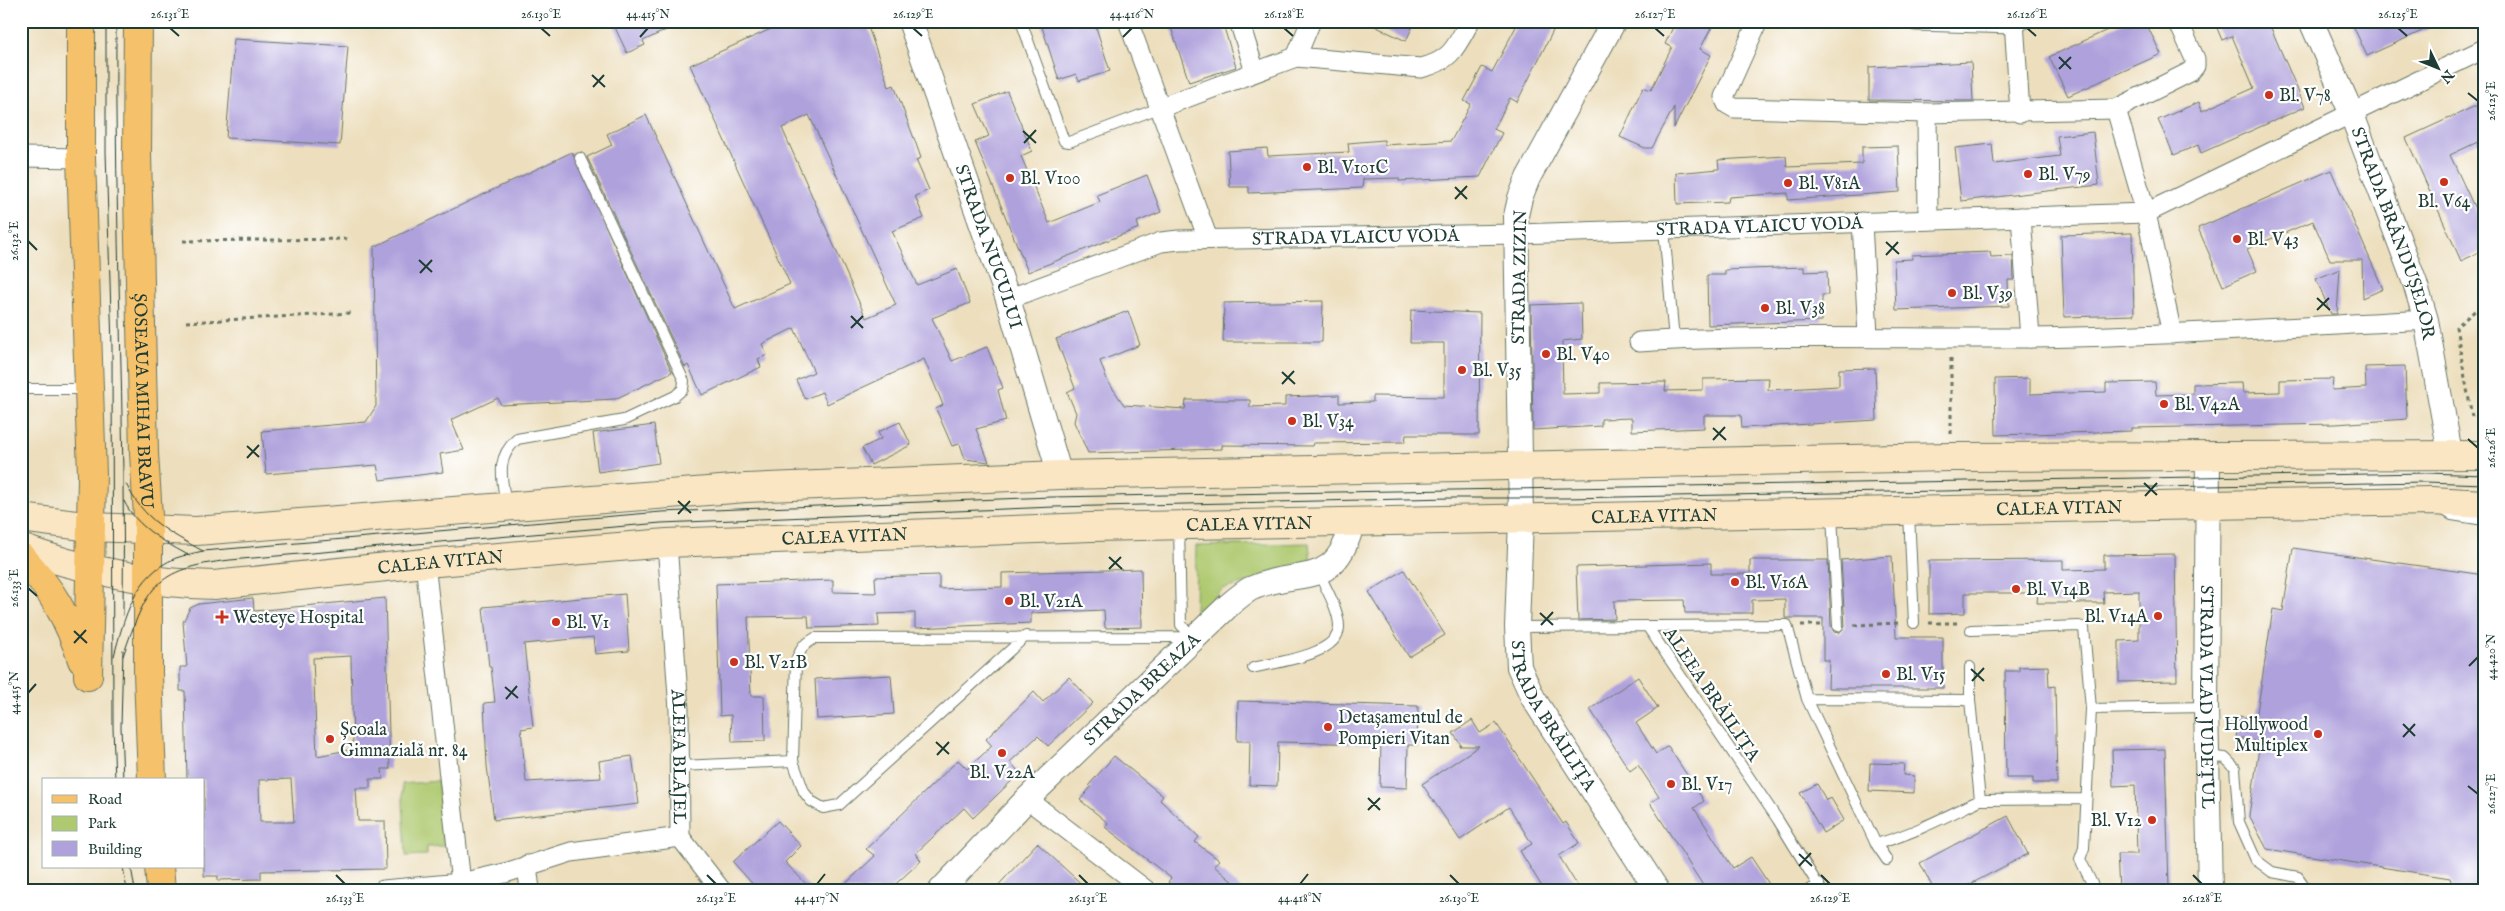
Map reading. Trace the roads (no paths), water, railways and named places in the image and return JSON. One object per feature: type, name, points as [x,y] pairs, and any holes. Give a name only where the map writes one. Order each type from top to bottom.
[{"type":"main road","points":[[21,557],[52,593],[65,614],[88,676],[91,527],[81,158],[80,21]]},
{"type":"main road","name":"ȘOSEAUA MIHAI BRAVU","points":[[138,21],[138,153],[144,453],[148,530],[148,674],[152,778]]},
{"type":"main road","points":[[21,518],[91,527],[148,530],[217,530],[746,488],[1060,475],[1951,457],[2208,457],[2450,453],[2484,455]]},
{"type":"main road","name":"CALEA VITAN","points":[[21,548],[90,569],[198,585],[232,584],[425,563],[667,543],[1179,525],[1832,514],[2432,501],[2484,504]]},
{"type":"main road","points":[[158,868],[161,890]]},
{"type":"street","name":"STRADA NUCULUI","points":[[910,21],[1008,299],[1060,475]]},
{"type":"street","points":[[1128,21],[1208,239]]},
{"type":"street","points":[[1240,21],[1255,72]]},
{"type":"street","points":[[1296,57],[1312,21]]},
{"type":"street","points":[[1159,108],[1296,57],[1421,68],[1439,64],[1455,49],[1470,21]]},
{"type":"street","name":"STRADA ZIZIN","points":[[1521,519],[1516,234],[1520,198],[1528,178],[1614,21]]},
{"type":"street","points":[[1758,21],[1724,97],[1727,104],[1734,108],[1927,114],[2116,109],[2190,72],[2195,66],[2195,59],[2178,21]]},
{"type":"street","points":[[1916,21],[2016,22],[2020,113]]},
{"type":"street","name":"STRADA BRÂNDUȘELOR","points":[[2311,21],[2351,112],[2415,283],[2426,320],[2450,453]]},
{"type":"street","name":"STRADA VLAICU VODĂ","points":[[1008,299],[1161,242],[1208,239],[1516,234],[2146,213],[2484,49]]},
{"type":"street","points":[[2116,109],[2146,213],[2172,334]]},
{"type":"street","points":[[1927,114],[1928,220]]},
{"type":"street","points":[[21,157],[81,158]]},
{"type":"street","points":[[2021,217],[2030,338]]},
{"type":"street","points":[[1862,222],[1868,336]]},
{"type":"street","points":[[1639,342],[1868,336],[2030,338],[2172,334],[2426,320]]},
{"type":"street","name":"STRADA VLAD JUDEȚUL","points":[[2208,457],[2206,707],[2210,890]]},
{"type":"street","name":"STRADA BRĂILIȚA","points":[[1521,519],[1517,627],[1519,667],[1525,683],[1658,890]]},
{"type":"street","name":"STRADA BREAZA","points":[[941,890],[1027,799],[1193,638],[1249,590],[1320,573],[1340,556],[1347,544],[1353,522]]},
{"type":"street","name":"ALEEA BLĂJEL","points":[[383,890],[461,883],[579,850],[680,837],[677,669],[667,543]]},
{"type":"street","points":[[425,563],[461,883]]},
{"type":"street","points":[[1027,799],[1146,890]]},
{"type":"street","points":[[680,837],[720,890]]},
{"type":"street","points":[[527,865],[530,890]]},
{"type":"lane","points":[[1020,21],[1064,141],[1069,142],[1159,108]]},
{"type":"lane","points":[[506,507],[501,465],[507,448],[517,438],[624,420],[675,396],[683,388],[684,381],[580,158]]},
{"type":"lane","points":[[1664,229],[1674,340]]},
{"type":"lane","points":[[27,390],[88,389]]},
{"type":"lane","points":[[2432,501],[2452,515],[2484,520]]},
{"type":"lane","points":[[1909,512],[1914,623]]},
{"type":"lane","points":[[1832,514],[1838,626]]},
{"type":"lane","points":[[1179,525],[1181,625],[1193,638]]},
{"type":"lane","points":[[1253,668],[1311,654],[1328,646],[1337,636],[1339,626],[1320,573]]},
{"type":"lane","points":[[1647,626],[1788,625],[1806,699],[1876,844],[1887,860]]},
{"type":"lane","name":"ALEEA BRĂILIȚA","points":[[1517,627],[1647,626],[1820,887]]},
{"type":"lane","points":[[1971,630],[2079,626],[2084,628],[2091,709],[2084,848],[2080,859],[2095,890]]},
{"type":"lane","points":[[1026,636],[839,805],[823,808],[811,801],[804,792],[793,761],[796,660],[803,646],[815,638],[1026,636],[1193,638]]},
{"type":"lane","points":[[1970,668],[1970,700],[1980,800]]},
{"type":"lane","points":[[1806,699],[1970,700]]},
{"type":"lane","points":[[2091,709],[2206,707]]},
{"type":"lane","points":[[2207,756],[2225,758],[2235,768],[2239,822],[2256,860],[2272,872],[2298,877],[2307,890]]},
{"type":"lane","points":[[680,766],[793,761]]},
{"type":"lane","points":[[1876,844],[1927,825],[1980,800],[2086,799]]},
{"type":"lane","points":[[1809,890],[1820,887]]},
{"type":"tram line","points":[[106,21],[106,152],[112,347],[113,728],[115,778]]},
{"type":"tram line","points":[[116,21],[123,467],[123,615]]},
{"type":"tram line","points":[[114,656],[127,613],[141,586],[162,565],[186,555],[203,551],[661,512],[1052,497],[2427,473],[2484,475]]},
{"type":"tram line","points":[[123,656],[139,613],[147,598],[157,586],[169,576],[185,569],[205,564],[230,560],[661,523],[1054,507],[1450,498],[1565,498],[2425,482],[2484,484]]},
{"type":"tram line","points":[[126,484],[141,507],[158,524],[203,551]]},
{"type":"tram line","points":[[124,501],[136,519],[152,533],[190,556]]},
{"type":"tram line","points":[[123,650],[121,727],[123,778]]},
{"type":"tram line","points":[[123,868],[127,890]]},
{"type":"tram line","points":[[131,868],[135,890]]},
{"type":"place","name":"Bl. V78","points":[[2269,95]]},
{"type":"place","name":"Bl. V101C","points":[[1307,167]]},
{"type":"place","name":"Bl. V79","points":[[2028,174]]},
{"type":"place","name":"Bl. V100","points":[[1010,178]]},
{"type":"place","name":"Bl. V64","points":[[2444,182]]},
{"type":"place","name":"Bl. V81A","points":[[1788,183]]},
{"type":"place","name":"Bl. V43","points":[[2237,239]]},
{"type":"place","name":"Bl. V39","points":[[1952,293]]},
{"type":"place","name":"Bl. V38","points":[[1765,308]]},
{"type":"place","name":"Bl. V40","points":[[1546,354]]},
{"type":"place","name":"Bl. V35","points":[[1462,370]]},
{"type":"place","name":"Bl. V42A","points":[[2164,404]]},
{"type":"place","name":"Bl. V34","points":[[1292,421]]},
{"type":"place","name":"Bl. V16A","points":[[1735,582]]},
{"type":"place","name":"Bl. V14B","points":[[2016,589]]},
{"type":"place","name":"Bl. V21A","points":[[1009,601]]},
{"type":"place","name":"Bl. V14A","points":[[2158,616]]},
{"type":"place","name":"Westeye Hospital","points":[[222,617]]},
{"type":"place","name":"Bl. V1","points":[[556,622]]},
{"type":"place","name":"Bl. V21B","points":[[734,662]]},
{"type":"place","name":"Bl. V15","points":[[1886,674]]},
{"type":"place","name":"Detașamentul de Pompieri Vitan","points":[[1328,727]]},
{"type":"place","name":"Hollywood Multiplex","points":[[2318,734]]},
{"type":"place","name":"Școala Gimnazială nr. 84","points":[[330,739]]},
{"type":"place","name":"Bl. V22A","points":[[1002,753]]},
{"type":"place","name":"Bl. V17","points":[[1671,784]]},
{"type":"place","name":"Bl. V12","points":[[2152,820]]}]
